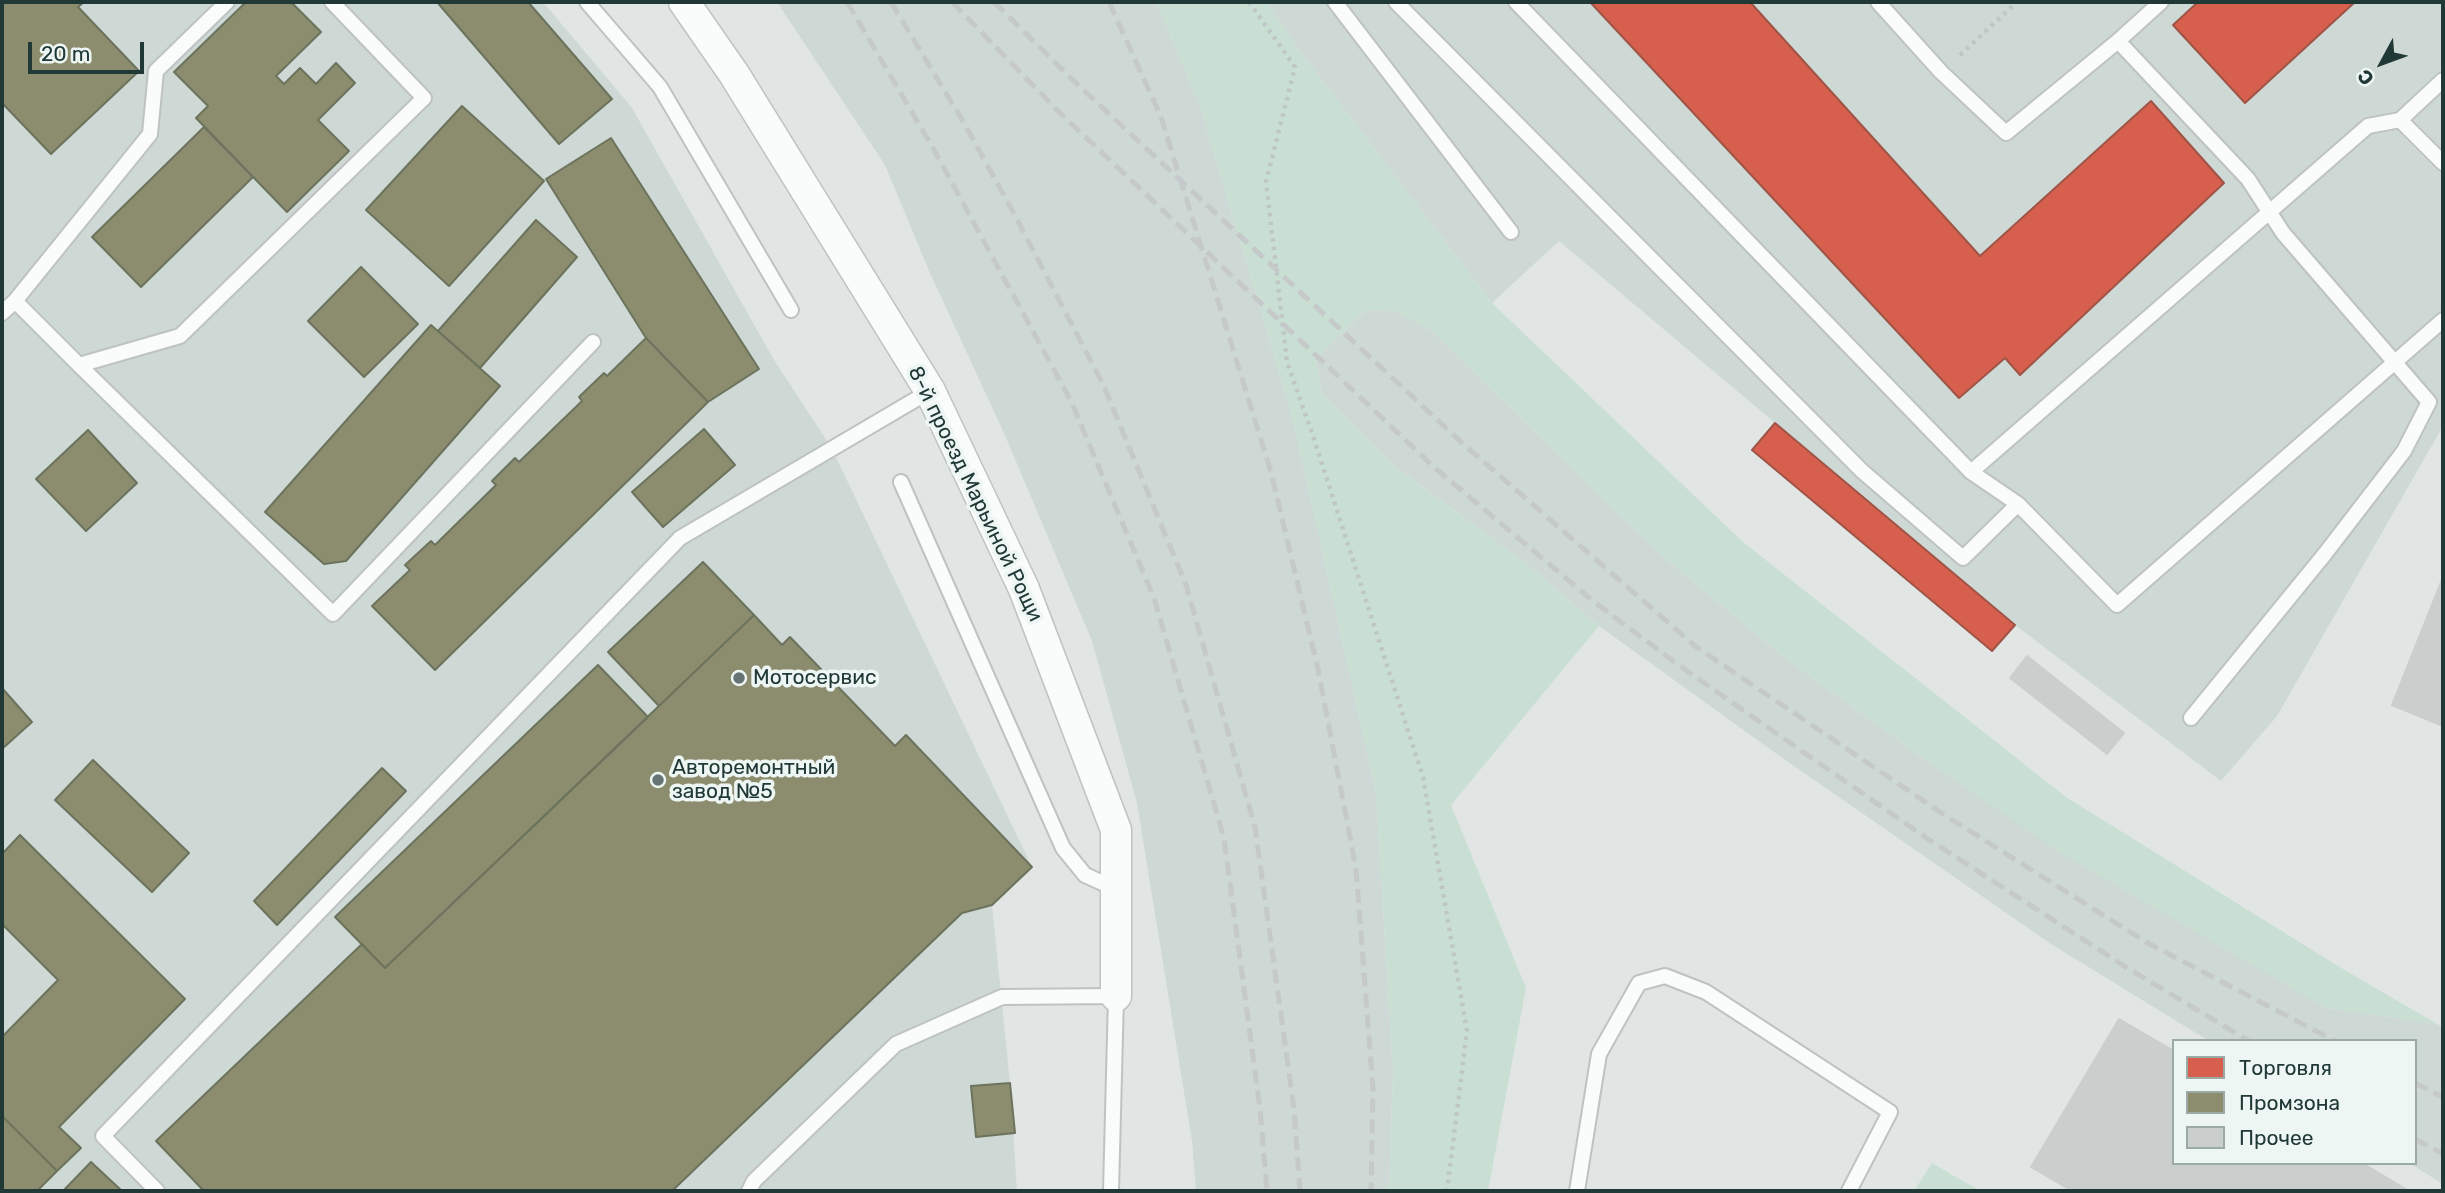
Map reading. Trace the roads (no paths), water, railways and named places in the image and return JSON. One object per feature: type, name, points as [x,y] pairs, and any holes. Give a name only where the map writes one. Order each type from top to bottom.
[{"type":"street","name":"8-й проезд Марьиной Рощи","points":[[684,2],[734,74],[930,391],[1024,589],[1116,830],[1116,996]]},
{"type":"lane","points":[[2,313],[15,301],[150,134],[156,71],[227,2]]},
{"type":"lane","points":[[79,365],[180,337],[424,98],[332,2]]},
{"type":"lane","points":[[586,2],[660,87],[791,310]]},
{"type":"lane","points":[[1335,2],[1511,233]]},
{"type":"lane","points":[[1396,2],[1862,471],[1963,558],[2018,504]]},
{"type":"lane","points":[[1516,2],[1971,472],[2018,504],[2117,605],[2443,320]]},
{"type":"lane","points":[[1878,2],[1941,72],[2006,133],[2161,2]]},
{"type":"lane","points":[[2118,41],[2248,178],[2283,233],[2429,402],[2404,451],[2324,555],[2191,718]]},
{"type":"lane","points":[[1971,472],[2368,126],[2400,120],[2443,80]]},
{"type":"lane","points":[[2400,120],[2443,163]]},
{"type":"lane","points":[[15,301],[333,614],[593,342]]},
{"type":"lane","points":[[157,1191],[103,1136],[680,538],[930,391]]},
{"type":"lane","points":[[901,482],[1063,848],[1085,875],[1116,889]]},
{"type":"lane","points":[[1577,1191],[1599,1054],[1639,983],[1665,976],[1706,992],[1890,1112],[1849,1191]]},
{"type":"lane","points":[[749,1191],[754,1181],[895,1044],[1002,998],[1116,996],[1111,1191]]},
{"type":"railway","points":[[847,2],[933,148],[1071,401],[1154,598],[1224,838],[1260,1109],[1267,1191]]},
{"type":"railway","points":[[891,2],[964,123],[1103,384],[1186,585],[1255,827],[1294,1109],[1300,1191]]},
{"type":"railway","points":[[952,2],[1057,110],[1435,468],[1593,601],[1677,664],[1925,837],[2129,969],[2246,1039]]},
{"type":"railway","points":[[994,2],[1076,83],[1460,441],[1695,646],[1946,816],[2146,942],[2331,1039]]},
{"type":"railway","points":[[1109,2],[1161,117],[1271,472],[1318,669],[1356,869],[1373,1089],[1371,1191]]},
{"type":"railway","points":[[2417,1084],[2443,1097]]},
{"type":"railway","points":[[2417,1140],[2443,1154]]},
{"type":"place","name":"Мотосервис","points":[[739,678]]},
{"type":"place","name":"Авторемонтный завод №5","points":[[658,780]]}]
